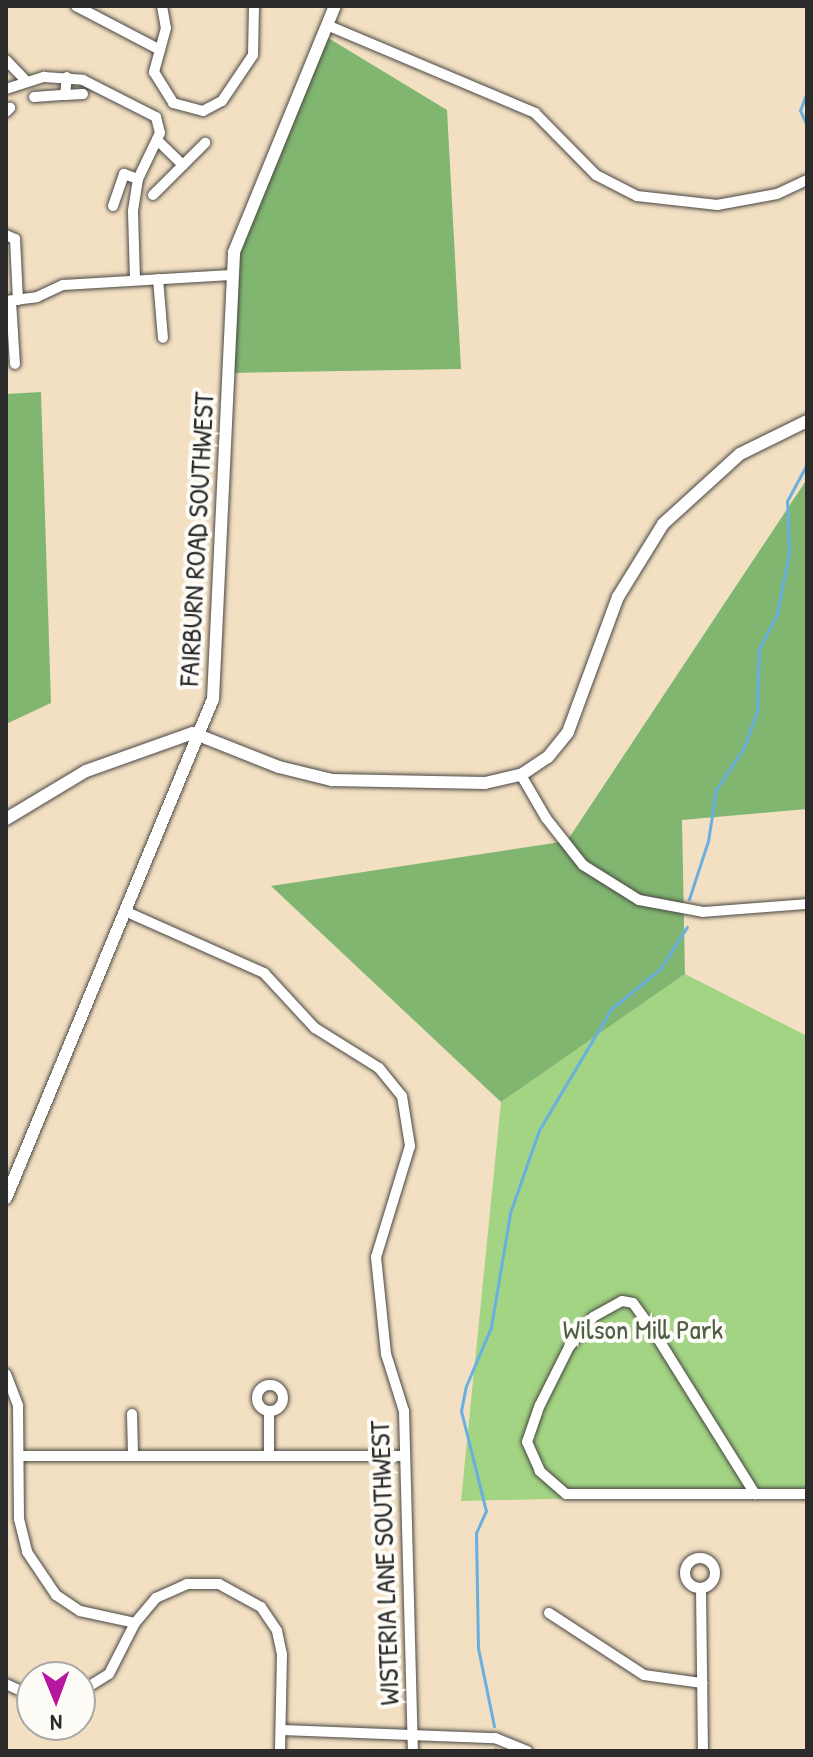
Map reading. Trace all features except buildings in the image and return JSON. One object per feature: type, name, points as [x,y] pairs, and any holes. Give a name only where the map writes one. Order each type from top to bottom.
[{"type":"street","points":[[76,6],[125,36],[160,50]]},
{"type":"street","points":[[162,6],[166,28],[154,72],[161,88],[178,107],[203,111],[222,101],[253,55],[254,6]]},
{"type":"street","name":"FAIRBURN ROAD SOUTHWEST","points":[[6,1198],[203,734],[218,655],[231,275],[242,224],[335,6]]},
{"type":"street","points":[[327,25],[535,113],[596,175],[637,196],[717,205],[777,194],[807,180]]},
{"type":"street","points":[[6,60],[26,81]]},
{"type":"street","points":[[65,95],[67,77]]},
{"type":"street","points":[[6,89],[26,81],[67,77],[83,80],[156,117],[157,140],[138,179],[135,280]]},
{"type":"street","points":[[34,97],[83,94]]},
{"type":"street","points":[[157,140],[183,165]]},
{"type":"street","points":[[153,195],[205,143]]},
{"type":"street","points":[[113,206],[124,174],[138,179]]},
{"type":"street","points":[[6,235],[15,239],[12,301],[15,364]]},
{"type":"street","points":[[12,301],[63,285],[231,275]]},
{"type":"street","points":[[158,279],[163,338]]},
{"type":"street","points":[[6,819],[86,771],[182,734],[203,734],[279,767],[332,780],[485,783],[521,775],[548,757],[568,732],[618,597],[663,524],[740,454],[807,421]]},
{"type":"street","points":[[521,775],[546,818],[583,865],[639,900],[703,912],[807,904]]},
{"type":"street","name":"WISTERIA LANE SOUTHWEST","points":[[127,912],[264,973],[315,1028],[379,1068],[402,1096],[410,1146],[376,1257],[386,1354],[404,1411],[413,1751]]},
{"type":"street","points":[[755,1494],[633,1303],[613,1304],[593,1317],[569,1347],[530,1428],[529,1455],[555,1489],[566,1494],[755,1494],[807,1494]]},
{"type":"street","points":[[6,1374],[18,1406],[20,1530],[38,1575],[80,1611],[135,1623]]},
{"type":"street","points":[[269,1411],[269,1456]]},
{"type":"street","points":[[132,1414],[133,1456]]},
{"type":"street","points":[[19,1456],[405,1456]]},
{"type":"street","points":[[96,1682],[109,1674],[135,1623],[156,1598],[187,1584],[219,1584],[250,1597],[272,1620],[281,1644],[280,1751]]},
{"type":"street","points":[[701,1589],[703,1751]]},
{"type":"street","points":[[549,1613],[644,1675],[670,1682],[702,1683]]},
{"type":"street","points":[[282,1730],[495,1738],[528,1751]]},
{"type":"green space","points":[[325,36],[447,110],[461,369],[232,373],[234,244]]},
{"type":"green space","points":[[41,392],[51,703],[6,724],[6,394]]},
{"type":"green space","points":[[807,479],[807,809],[682,820],[685,974],[501,1102],[271,886],[567,841]]},
{"type":"green space","name":"Wilson Mill Park","points":[[685,974],[807,1036],[807,1493],[461,1501],[501,1102]]},
{"type":"waterway","points":[[807,92],[800,110],[807,126]]},
{"type":"waterway","points":[[807,284],[807,311]]},
{"type":"waterway","points":[[689,899],[708,841],[716,790],[744,747],[757,711],[759,649],[777,614],[789,552],[787,501],[807,464]]},
{"type":"waterway","points":[[494,1726],[478,1648],[476,1533],[486,1511],[461,1411],[466,1386],[491,1327],[510,1213],[539,1130],[611,1009],[660,969],[687,927]]}]
